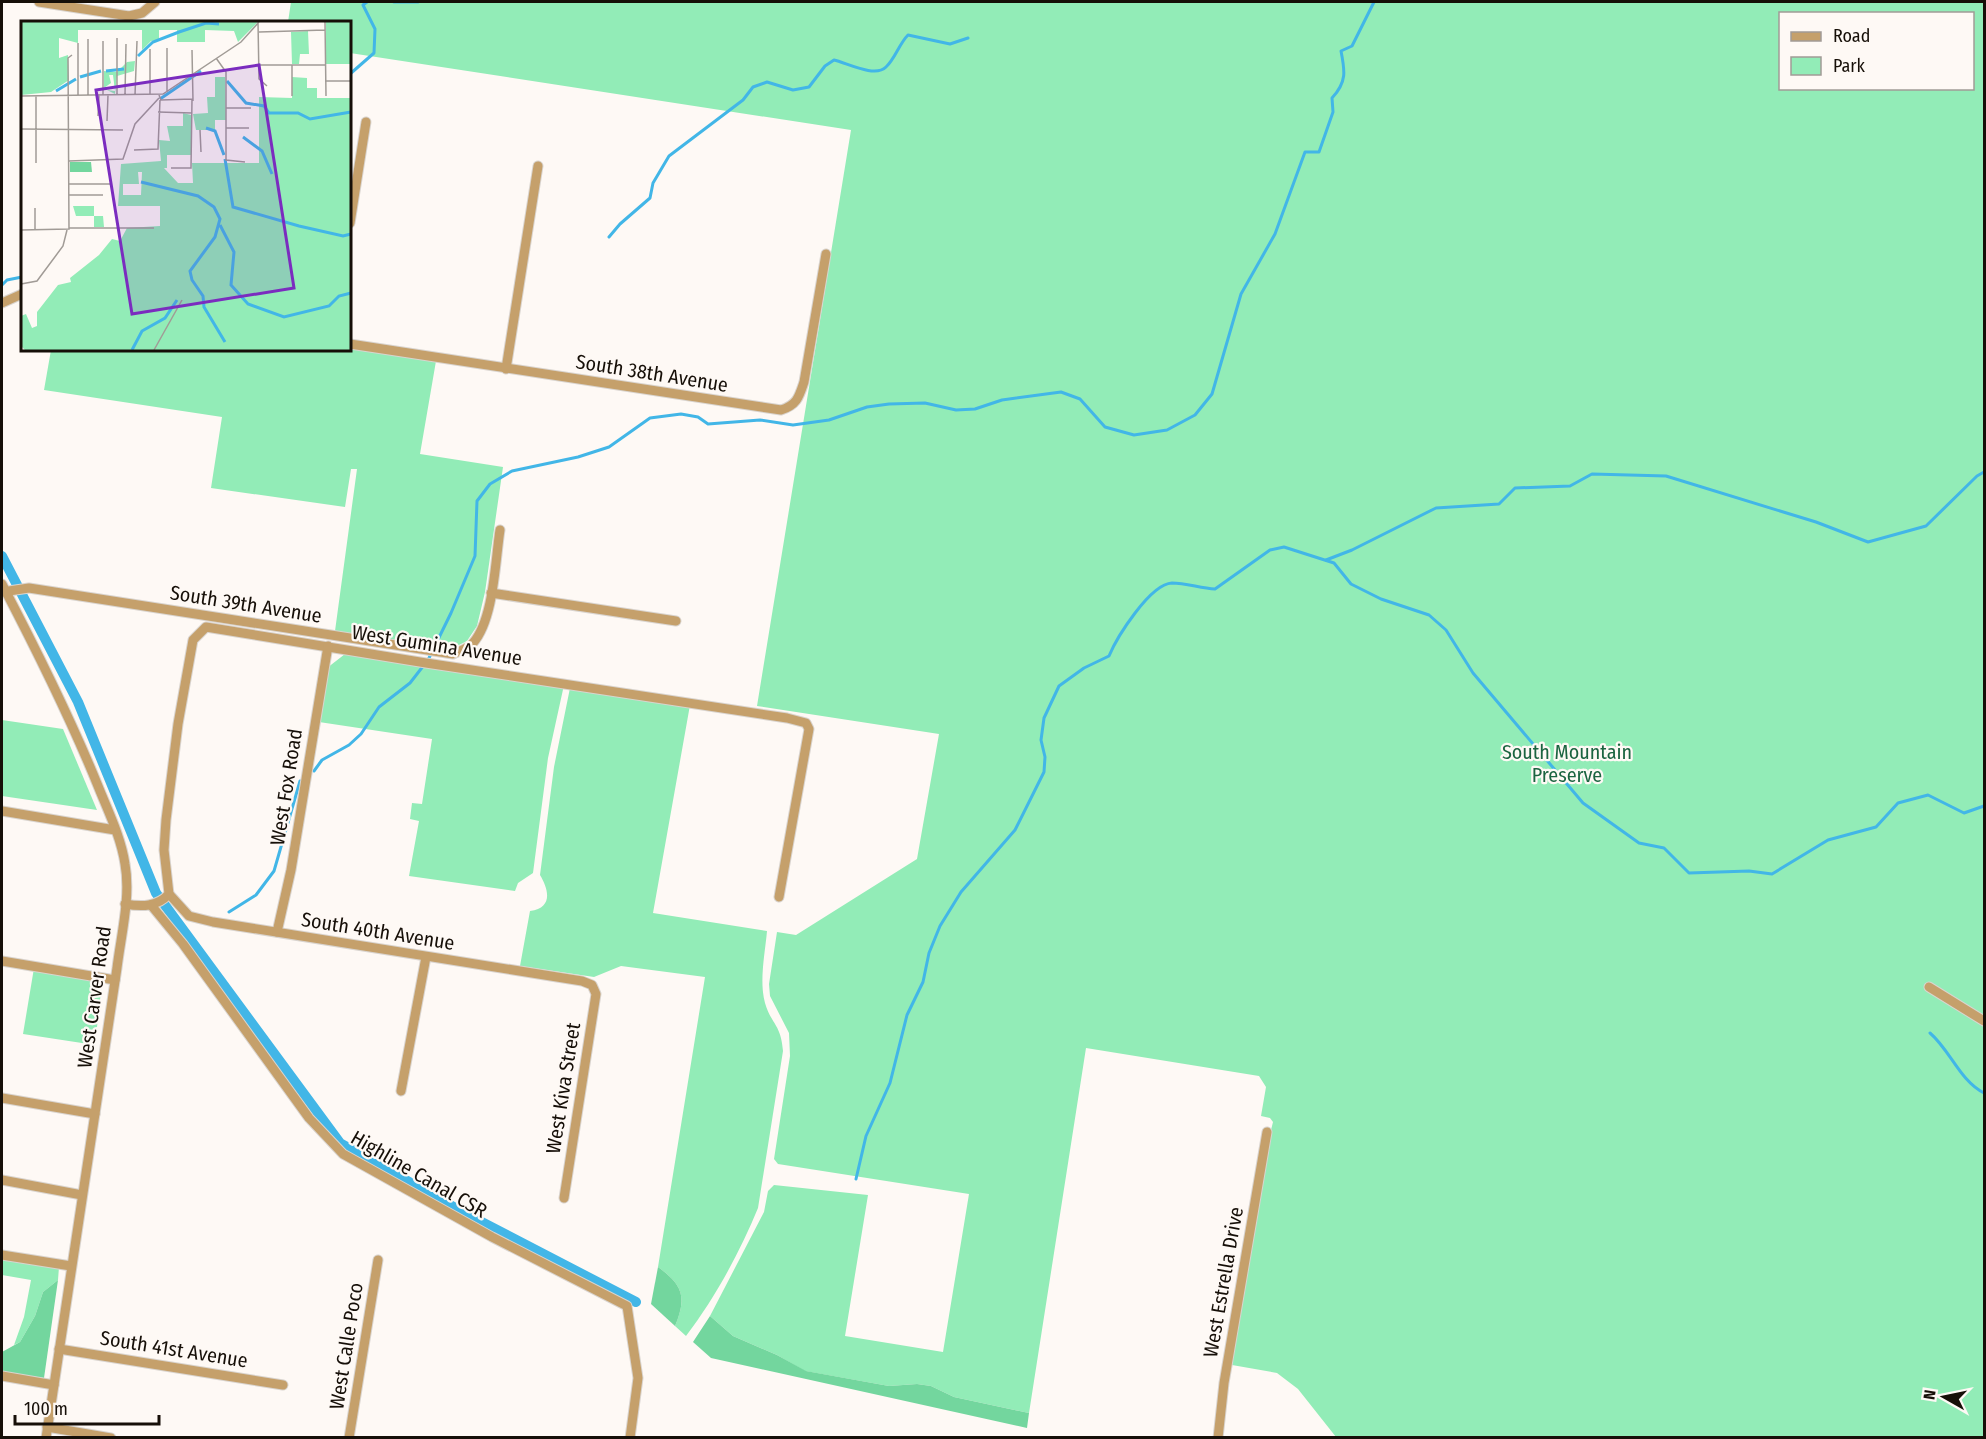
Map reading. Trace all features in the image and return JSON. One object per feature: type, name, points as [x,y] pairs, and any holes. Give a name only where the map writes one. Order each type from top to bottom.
[{"type":"street","points":[[39,2],[129,16],[142,13],[155,2]]},
{"type":"street","points":[[351,217],[366,122]]},
{"type":"street","points":[[506,369],[538,166]]},
{"type":"street","name":"South 38th Avenue","points":[[351,344],[781,411],[792,406],[799,398],[804,382],[826,254]]},
{"type":"street","points":[[2,303],[21,294]]},
{"type":"street","name":"South 39th Avenue","points":[[5,590],[24,588],[453,654],[472,645],[482,631],[491,593],[500,530]]},
{"type":"street","name":"West Carver Road","points":[[5,590],[58,692],[115,830],[126,865],[125,904],[115,980],[46,1437]]},
{"type":"street","points":[[491,593],[676,621]]},
{"type":"street","name":"West Gumina Avenue","points":[[166,896],[165,820],[183,696],[194,640],[206,627],[754,712],[806,723],[809,729],[779,897]]},
{"type":"street","name":"West Fox Road","points":[[277,932],[291,870],[328,646]]},
{"type":"street","points":[[2,811],[115,830]]},
{"type":"street","points":[[125,904],[151,905],[166,896]]},
{"type":"street","name":"South 40th Avenue","points":[[166,896],[189,916],[582,981],[592,985]]},
{"type":"street","name":"Highline Canal CSR","points":[[151,905],[183,944],[309,1118],[343,1154],[492,1237],[627,1306],[638,1378],[630,1437]]},
{"type":"street","points":[[401,1091],[426,957]]},
{"type":"street","points":[[2,961],[115,980]]},
{"type":"street","name":"West Kiva Street","points":[[564,1198],[596,994],[592,985]]},
{"type":"street","points":[[1929,987],[1984,1022]]},
{"type":"street","points":[[2,1098],[95,1114]]},
{"type":"street","name":"West Estrella Drive","points":[[1218,1437],[1224,1383],[1267,1132]]},
{"type":"street","points":[[2,1180],[82,1195]]},
{"type":"street","points":[[2,1255],[71,1266]]},
{"type":"street","name":"West Calle Poco","points":[[349,1437],[378,1260]]},
{"type":"street","name":"South 41st Avenue","points":[[59,1349],[283,1385]]},
{"type":"street","points":[[2,1376],[54,1385]]},
{"type":"street","points":[[47,1427],[111,1437]]},
{"type":"green space","name":"South Mountain Preserve","points":[[291,2],[1984,2],[1984,1437],[1336,1437],[1298,1389],[1277,1373],[1232,1365],[1264,1158],[1273,1122],[1270,1118],[1261,1116],[1266,1087],[1259,1076],[1086,1048],[1029,1413],[954,1397],[931,1386],[917,1384],[889,1386],[805,1371],[777,1355],[733,1336],[710,1316],[764,1212],[768,1191],[774,1185],[868,1195],[845,1336],[943,1352],[969,1194],[778,1164],[774,1159],[790,1056],[789,1033],[770,996],[769,984],[777,932],[796,935],[917,859],[939,734],[757,706],[851,130],[351,53],[351,21],[288,21]]},
{"type":"green space","points":[[351,349],[436,361],[420,454],[503,467],[485,592],[477,626],[467,641],[451,649],[335,631],[357,469],[351,469],[345,507],[211,488],[222,417],[44,390],[51,351],[351,351]]},
{"type":"green space","points":[[345,654],[564,685],[548,758],[533,873],[518,883],[515,891],[409,876],[419,821],[410,819],[412,803],[422,804],[432,739],[319,722],[327,668]]},
{"type":"green space","points":[[570,688],[690,705],[653,913],[767,931],[763,995],[767,1010],[778,1029],[783,1051],[758,1208],[726,1274],[686,1336],[675,1326],[681,1307],[678,1286],[658,1267],[705,977],[621,966],[594,977],[520,966],[530,911],[543,906],[547,898],[540,875],[554,767]]},
{"type":"green space","points":[[2,720],[63,729],[97,810],[2,796]]},
{"type":"green space","points":[[34,968],[102,982],[95,1045],[23,1034]]},
{"type":"green space","points":[[2,1258],[59,1267],[58,1280],[43,1292],[35,1316],[20,1342],[14,1345],[24,1317],[31,1280],[2,1275]]},
{"type":"green space","points":[[658,1267],[673,1280],[680,1292],[681,1307],[675,1326],[651,1304]]},
{"type":"green space","points":[[58,1280],[44,1378],[2,1372],[2,1352],[20,1342],[35,1316],[43,1292]]},
{"type":"green space","points":[[710,1316],[733,1336],[777,1355],[806,1371],[889,1386],[917,1384],[931,1386],[954,1397],[1029,1413],[1027,1428],[711,1358],[693,1342]]},
{"type":"waterway","points":[[351,73],[374,53],[375,29],[363,5],[367,2]]},
{"type":"waterway","points":[[394,2],[418,2]]},
{"type":"waterway","points":[[428,660],[475,556],[477,501],[490,484],[512,471],[578,457],[609,447],[650,418],[681,414],[698,417],[708,424],[760,420],[793,425],[829,420],[867,407],[889,404],[925,403],[956,410],[975,409],[1002,400],[1061,392],[1080,399],[1105,427],[1134,435],[1167,430],[1195,415],[1212,394],[1241,294],[1275,234],[1305,152],[1319,152],[1333,112],[1332,98],[1344,76],[1341,51],[1352,46],[1374,2]]},
{"type":"waterway","points":[[609,237],[620,224],[650,198],[653,183],[669,156],[743,100],[753,87],[767,82],[793,90],[809,87],[825,66],[834,60],[861,69],[881,70],[889,64],[908,35],[950,44],[968,38]]},
{"type":"waterway","points":[[2,285],[7,280],[21,277]]},
{"type":"waterway","points":[[1326,560],[1352,550],[1436,508],[1499,504],[1515,488],[1570,486],[1592,474],[1666,476],[1816,522],[1868,542],[1926,526],[1977,476],[1984,472]]},
{"type":"waterway","points":[[856,1179],[866,1136],[890,1083],[907,1015],[923,982],[929,953],[940,926],[961,892],[1015,830],[1044,772],[1045,757],[1041,740],[1044,718],[1059,686],[1084,668],[1109,656],[1135,613],[1154,592],[1163,586],[1177,583],[1215,589],[1270,550],[1284,547],[1334,563],[1351,584],[1381,599],[1429,615],[1446,630],[1473,673],[1583,803],[1639,843],[1664,848],[1689,873],[1749,871],[1772,874],[1828,840],[1876,827],[1898,803],[1928,795],[1964,813],[1984,806]]},
{"type":"waterway","points":[[2,556],[78,702],[156,893],[340,1143],[468,1215],[636,1302]]},
{"type":"waterway","points":[[314,771],[322,760],[349,745],[361,734],[379,707],[410,683],[424,665]]},
{"type":"waterway","points":[[229,912],[256,895],[274,871],[300,781]]},
{"type":"waterway","points":[[1930,1033],[1968,1081],[1984,1093]]}]
